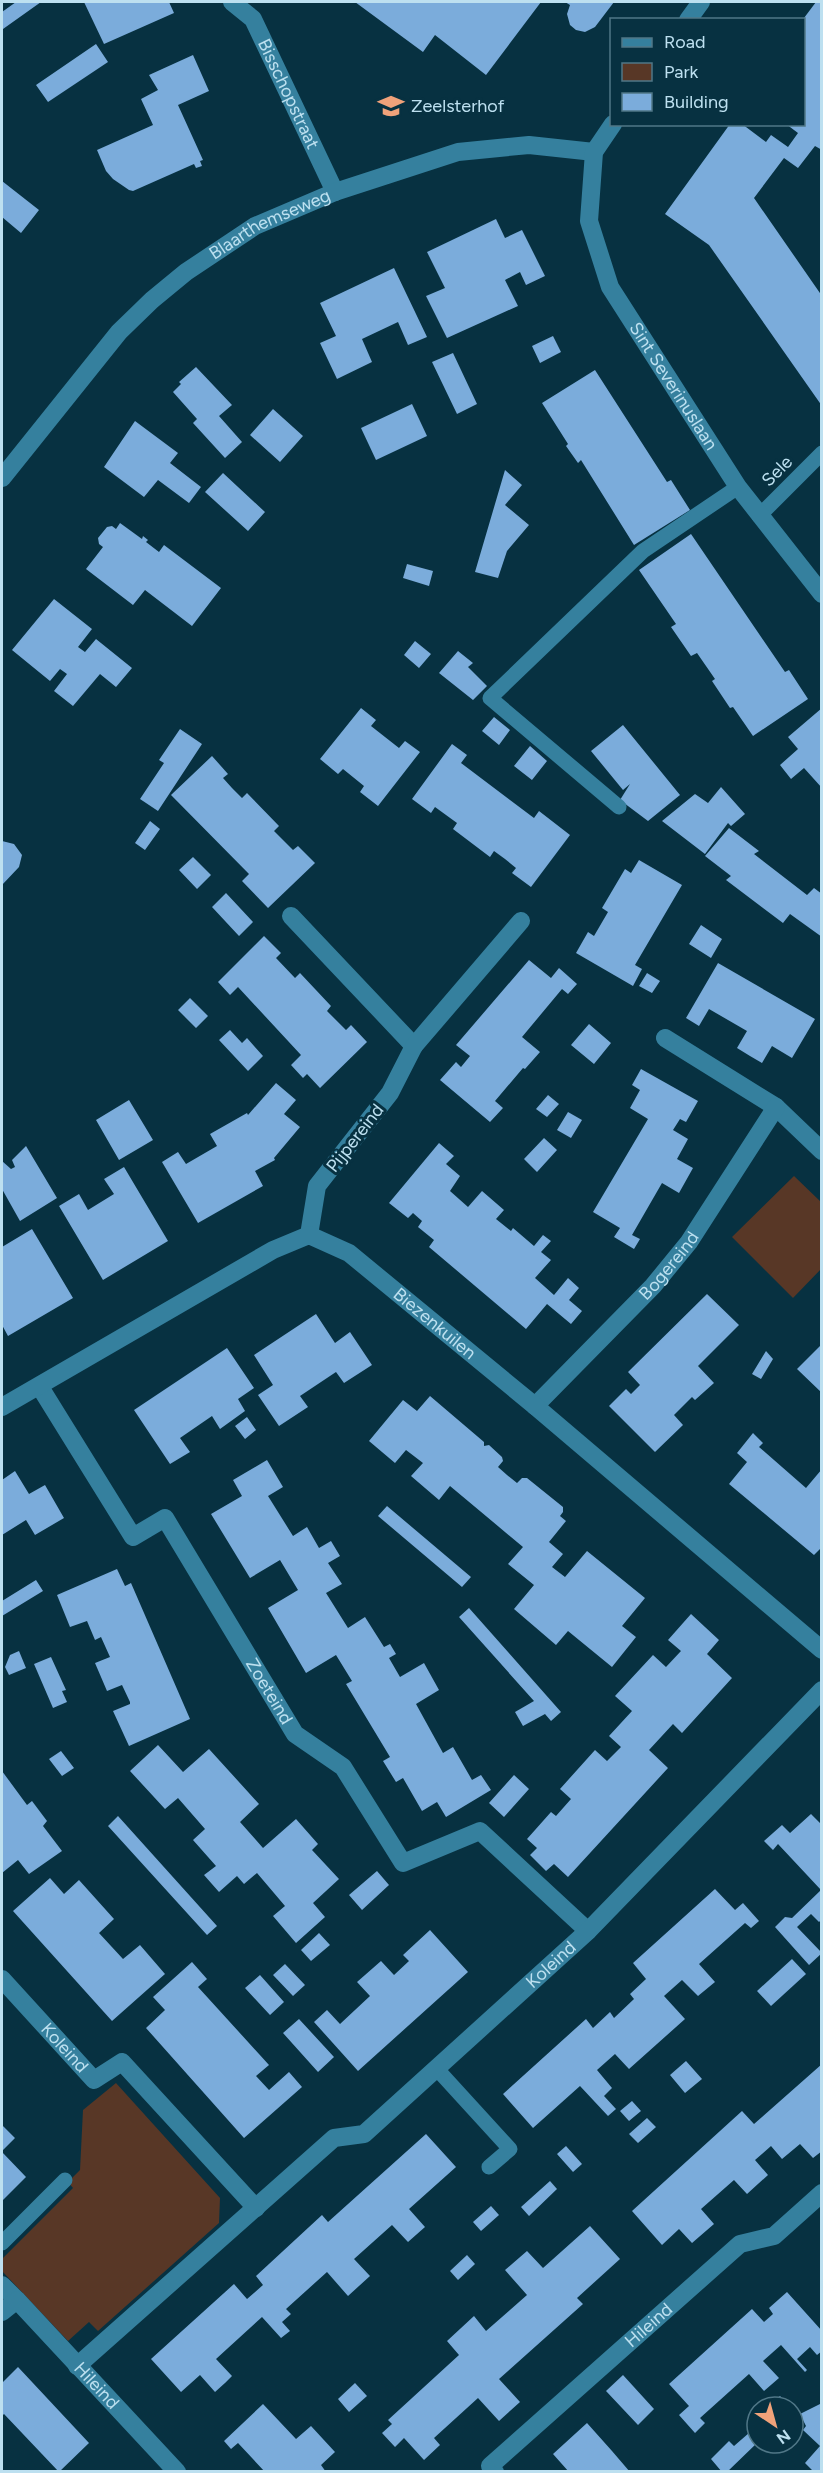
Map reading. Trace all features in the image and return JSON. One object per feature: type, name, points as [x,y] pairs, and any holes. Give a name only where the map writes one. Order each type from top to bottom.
[{"type":"street","name":"Bisschopstraat","points":[[232,2],[253,18],[335,192]]},
{"type":"street","points":[[689,18],[701,2]]},
{"type":"street","points":[[594,152],[612,126]]},
{"type":"street","name":"Blaarthemseweg","points":[[2,478],[118,332],[186,272],[255,226],[335,192],[458,152],[529,145],[594,152]]},
{"type":"street","name":"Sint Severinuslaan","points":[[594,152],[588,221],[610,287],[738,487],[822,594]]},
{"type":"street","points":[[291,916],[414,1046]]},
{"type":"street","name":"Pijpereind","points":[[309,1235],[317,1186],[390,1093],[414,1046],[521,921]]},
{"type":"street","points":[[665,1038],[776,1107],[822,1151]]},
{"type":"street","name":"Bogereind","points":[[535,1406],[653,1286],[689,1242],[776,1107]]},
{"type":"street","points":[[2,1407],[273,1250],[309,1235]]},
{"type":"street","name":"Biezenkuilen","points":[[309,1235],[349,1253],[535,1406],[822,1650]]},
{"type":"street","name":"Zoeteind","points":[[40,1387],[133,1537],[165,1518],[295,1734],[343,1767],[403,1863],[480,1831],[588,1931]]},
{"type":"street","name":"Koleind","points":[[77,2366],[334,2138],[364,2134],[588,1931],[822,1690]]},
{"type":"street","name":"Koleind","points":[[2,1979],[94,2080],[122,2062],[256,2208]]},
{"type":"street","name":"Hileind","points":[[495,2472],[490,2466],[740,2244],[774,2236],[822,2193]]},
{"type":"street","name":"Hileind","points":[[2,2285],[177,2472]]},
{"type":"street","points":[[2,2312],[16,2300]]},
{"type":"lane","name":"Sele","points":[[759,516],[822,453]]},
{"type":"lane","points":[[619,807],[490,698],[643,551],[738,487]]},
{"type":"lane","points":[[436,2068],[510,2149],[489,2167]]},
{"type":"lane","points":[[2,2243],[65,2180]]},
{"type":"green space","points":[[794,1176],[821,1202],[822,1268],[793,1298],[732,1237]]},
{"type":"green space","points":[[116,2083],[220,2198],[219,2223],[98,2331],[89,2322],[68,2341],[2,2271],[2,2259],[73,2188],[68,2182],[80,2170],[83,2110]]},
{"type":"building","points":[[16,2],[41,2],[3,29],[2,12]]},
{"type":"building","points":[[84,2],[169,2],[174,13],[104,44]]},
{"type":"building","points":[[355,2],[541,2],[486,75],[435,35],[423,52]]},
{"type":"building","points":[[565,2],[614,2],[595,27],[585,32],[576,30],[570,25],[567,14],[570,5]]},
{"type":"building","points":[[816,2],[822,2],[822,150],[815,146],[798,168],[784,158],[754,198],[822,296],[822,406],[709,245],[665,214],[729,126],[745,126],[766,142],[771,135],[788,147],[798,133],[789,126],[805,126],[804,18]]},
{"type":"building","points":[[96,44],[108,62],[48,102],[36,85]]},
{"type":"building","points":[[193,55],[209,91],[178,105],[203,160],[200,161],[202,166],[196,168],[194,164],[133,191],[129,190],[106,171],[97,150],[153,125],[141,99],[158,90],[149,75]]},
{"type":"building","points":[[2,181],[39,210],[21,233],[2,217]]},
{"type":"building","points":[[496,219],[505,238],[522,230],[545,276],[526,285],[520,272],[505,280],[518,306],[447,338],[426,296],[445,288],[427,252]]},
{"type":"building","points":[[394,268],[427,337],[408,345],[398,322],[362,339],[372,362],[337,379],[320,343],[336,336],[320,303]]},
{"type":"building","points":[[553,336],[561,352],[540,363],[532,346]]},
{"type":"building","points":[[453,353],[477,404],[457,414],[432,362]]},
{"type":"building","points":[[196,367],[232,405],[219,416],[242,442],[225,458],[193,423],[197,419],[173,392],[181,384],[179,382]]},
{"type":"building","points":[[595,370],[667,482],[671,480],[690,510],[634,545],[581,460],[578,463],[566,446],[568,444],[542,403]]},
{"type":"building","points":[[412,404],[427,436],[376,460],[361,428]]},
{"type":"building","points":[[273,409],[303,436],[280,462],[250,435]]},
{"type":"building","points":[[135,421],[178,453],[170,463],[201,487],[189,503],[158,480],[144,497],[104,467]]},
{"type":"building","points":[[505,470],[522,485],[505,505],[529,525],[507,551],[498,578],[475,572]]},
{"type":"building","points":[[223,473],[265,512],[248,531],[205,492]]},
{"type":"building","points":[[120,523],[142,539],[143,536],[148,540],[146,542],[159,552],[164,545],[221,588],[192,626],[145,590],[133,605],[86,569],[103,547],[99,544],[98,538],[107,527],[112,526],[116,529]]},
{"type":"building","points":[[691,534],[785,672],[789,670],[808,699],[753,736],[733,707],[730,708],[712,681],[715,679],[697,653],[691,656],[671,627],[676,624],[639,570]]},
{"type":"building","points":[[407,564],[433,571],[429,586],[403,578]]},
{"type":"building","points":[[54,599],[92,629],[78,647],[85,652],[96,639],[132,668],[116,687],[100,674],[73,706],[54,691],[67,674],[60,669],[50,681],[12,650]]},
{"type":"building","points":[[415,641],[431,654],[419,668],[404,655]]},
{"type":"building","points":[[458,651],[473,663],[468,667],[487,686],[473,700],[439,673]]},
{"type":"building","points":[[361,708],[376,720],[371,726],[399,748],[405,741],[420,752],[378,806],[360,792],[364,786],[343,769],[338,774],[320,759]]},
{"type":"building","points":[[822,708],[822,788],[804,768],[791,779],[780,765],[798,749],[788,737]]},
{"type":"building","points":[[494,717],[510,730],[499,745],[482,731]]},
{"type":"building","points":[[623,725],[680,795],[648,821],[620,800],[630,784],[623,790],[591,751]]},
{"type":"building","points":[[180,729],[202,744],[158,811],[140,799],[164,763],[159,760]]},
{"type":"building","points":[[452,744],[467,755],[461,763],[534,818],[539,811],[570,835],[531,887],[512,873],[516,868],[505,859],[494,851],[490,857],[453,829],[457,823],[435,807],[431,813],[412,799]]},
{"type":"building","points":[[530,746],[547,761],[532,780],[514,766]]},
{"type":"building","points":[[212,756],[228,774],[223,778],[232,788],[242,798],[247,793],[279,826],[274,831],[293,850],[298,846],[315,863],[268,908],[242,881],[249,874],[171,795]]},
{"type":"building","points":[[721,787],[745,814],[731,826],[728,823],[705,854],[662,821],[695,794],[708,803]]},
{"type":"building","points":[[150,821],[160,829],[145,850],[135,843]]},
{"type":"building","points":[[729,828],[759,851],[754,854],[807,895],[814,888],[822,894],[822,937],[790,914],[783,923],[726,880],[731,876],[705,856]]},
{"type":"building","points":[[2,841],[14,844],[22,855],[19,867],[2,885]]},
{"type":"building","points":[[193,857],[211,875],[197,889],[179,870]]},
{"type":"building","points":[[639,860],[682,885],[635,965],[642,969],[633,986],[576,953],[588,932],[594,936],[608,912],[602,908],[625,869],[631,873]]},
{"type":"building","points":[[226,893],[253,922],[239,936],[212,907]]},
{"type":"building","points":[[701,925],[722,939],[711,958],[689,944]]},
{"type":"building","points":[[264,936],[281,953],[276,958],[295,978],[300,973],[331,1006],[327,1011],[346,1030],[351,1025],[367,1042],[320,1088],[307,1074],[303,1078],[291,1065],[301,1055],[238,987],[230,995],[218,982]]},
{"type":"building","points":[[529,960],[551,978],[559,968],[577,984],[568,994],[562,989],[522,1037],[540,1052],[495,1101],[503,1108],[490,1122],[440,1080],[456,1062],[461,1067],[470,1056],[456,1045]]},
{"type":"building","points":[[718,963],[815,1019],[792,1058],[772,1046],[762,1063],[750,1056],[737,1048],[747,1031],[709,1009],[699,1026],[686,1018]]},
{"type":"building","points":[[647,973],[660,981],[652,993],[639,986]]},
{"type":"building","points":[[190,998],[208,1016],[196,1028],[178,1010]]},
{"type":"building","points":[[589,1024],[611,1043],[594,1064],[571,1045]]},
{"type":"building","points":[[230,1030],[242,1043],[247,1038],[263,1056],[248,1071],[219,1040]]},
{"type":"building","points":[[641,1069],[698,1101],[686,1122],[680,1119],[673,1130],[688,1139],[677,1159],[693,1168],[679,1193],[662,1183],[632,1235],[640,1239],[634,1249],[614,1237],[620,1228],[593,1212],[648,1119],[630,1108],[640,1090],[632,1085]]},
{"type":"building","points":[[276,1083],[296,1100],[284,1114],[300,1127],[274,1158],[275,1160],[255,1171],[263,1186],[198,1223],[162,1162],[178,1152],[186,1164],[217,1146],[210,1134],[247,1113],[248,1115]]},
{"type":"building","points":[[548,1095],[559,1104],[547,1117],[536,1109]]},
{"type":"building","points":[[129,1100],[153,1140],[119,1160],[96,1120]]},
{"type":"building","points":[[568,1112],[582,1120],[571,1138],[557,1130]]},
{"type":"building","points":[[544,1138],[557,1150],[537,1172],[524,1159]]},
{"type":"building","points":[[439,1143],[454,1156],[446,1164],[460,1176],[450,1191],[468,1207],[482,1191],[504,1210],[496,1219],[511,1231],[513,1228],[534,1246],[543,1235],[551,1241],[541,1252],[551,1260],[535,1278],[554,1295],[568,1278],[579,1288],[569,1300],[582,1311],[571,1324],[547,1304],[526,1329],[429,1247],[434,1240],[418,1227],[422,1221],[413,1213],[408,1218],[389,1203]]},
{"type":"building","points":[[26,1146],[57,1198],[20,1221],[2,1189],[2,1161],[11,1169],[15,1167],[12,1160]]},
{"type":"building","points":[[124,1167],[168,1241],[103,1280],[59,1206],[79,1194],[88,1210],[114,1194],[104,1179]]},
{"type":"building","points":[[32,1229],[73,1298],[8,1336],[2,1325],[2,1247]]},
{"type":"building","points":[[707,1294],[739,1325],[698,1366],[714,1383],[695,1400],[692,1397],[674,1415],[683,1425],[655,1452],[609,1406],[626,1389],[631,1394],[640,1385],[628,1372]]},
{"type":"building","points":[[316,1314],[335,1343],[350,1332],[372,1365],[344,1383],[336,1372],[300,1396],[308,1407],[279,1426],[258,1395],[273,1385],[254,1355]]},
{"type":"building","points":[[822,1344],[822,1393],[797,1369]]},
{"type":"building","points":[[227,1348],[254,1388],[238,1399],[245,1411],[220,1429],[212,1416],[180,1438],[190,1452],[170,1464],[134,1410]]},
{"type":"building","points":[[766,1351],[773,1359],[761,1379],[752,1374]]},
{"type":"building","points":[[430,1396],[484,1442],[484,1446],[489,1445],[502,1457],[503,1461],[498,1467],[507,1475],[517,1483],[522,1478],[527,1478],[563,1507],[560,1516],[566,1521],[549,1542],[563,1554],[552,1567],[565,1577],[587,1551],[645,1598],[622,1626],[636,1637],[612,1667],[568,1631],[556,1645],[514,1609],[534,1585],[508,1564],[523,1547],[450,1486],[439,1500],[411,1476],[423,1463],[406,1450],[395,1463],[369,1441],[403,1400],[417,1411]]},
{"type":"building","points":[[247,1417],[256,1430],[245,1439],[235,1426]]},
{"type":"building","points":[[753,1433],[763,1443],[759,1447],[806,1488],[822,1469],[822,1547],[814,1555],[729,1484],[747,1462],[737,1453]]},
{"type":"building","points":[[267,1460],[283,1487],[268,1496],[293,1536],[307,1527],[319,1548],[331,1541],[340,1556],[328,1563],[342,1584],[326,1593],[348,1628],[365,1617],[384,1647],[390,1644],[396,1654],[389,1658],[400,1677],[424,1663],[439,1690],[416,1704],[443,1753],[453,1747],[472,1780],[481,1775],[491,1790],[446,1817],[437,1802],[422,1811],[403,1778],[396,1782],[383,1761],[390,1757],[346,1684],[352,1681],[336,1655],[306,1673],[268,1608],[298,1590],[280,1560],[250,1578],[211,1514],[242,1496],[233,1480]]},
{"type":"building","points":[[15,1471],[29,1494],[45,1485],[64,1518],[35,1535],[26,1520],[2,1535],[2,1480]]},
{"type":"building","points":[[387,1506],[471,1577],[462,1587],[378,1516]]},
{"type":"building","points":[[117,1569],[125,1586],[131,1583],[190,1719],[129,1746],[113,1711],[130,1702],[122,1685],[107,1691],[95,1663],[110,1657],[101,1637],[95,1640],[87,1621],[70,1627],[57,1595]]},
{"type":"building","points":[[36,1580],[43,1591],[2,1616],[2,1601]]},
{"type":"building","points":[[469,1608],[561,1712],[551,1721],[545,1714],[523,1726],[515,1712],[534,1701],[459,1617]]},
{"type":"building","points":[[691,1614],[719,1640],[707,1654],[732,1678],[682,1733],[673,1724],[649,1750],[668,1768],[568,1877],[554,1864],[546,1871],[530,1855],[537,1848],[527,1839],[551,1812],[556,1816],[571,1799],[560,1789],[595,1750],[607,1761],[621,1747],[609,1736],[632,1711],[615,1696],[653,1655],[666,1667],[681,1651],[668,1640]]},
{"type":"building","points":[[19,1651],[26,1668],[9,1675],[5,1667],[10,1655]]},
{"type":"building","points":[[51,1657],[66,1690],[62,1691],[67,1702],[53,1708],[34,1664]]},
{"type":"building","points":[[158,1745],[183,1772],[209,1749],[259,1804],[240,1822],[263,1848],[296,1819],[318,1844],[312,1850],[339,1879],[313,1903],[325,1917],[296,1943],[273,1916],[285,1906],[257,1873],[244,1884],[237,1876],[219,1892],[204,1875],[216,1866],[193,1840],[205,1829],[178,1798],[165,1809],[130,1771]]},
{"type":"building","points":[[61,1751],[74,1768],[62,1776],[49,1759]]},
{"type":"building","points":[[2,1771],[27,1805],[32,1801],[47,1821],[43,1826],[62,1851],[29,1874],[18,1860],[2,1873]]},
{"type":"building","points":[[514,1775],[529,1789],[504,1817],[489,1803]]},
{"type":"building","points":[[811,1814],[822,1825],[822,1919],[819,1922],[811,1914],[797,1927],[822,1953],[809,1965],[775,1927],[785,1917],[792,1918],[821,1890],[778,1844],[773,1850],[764,1841],[782,1825],[790,1833]]},
{"type":"building","points":[[118,1816],[217,1926],[207,1935],[108,1826]]},
{"type":"building","points":[[377,1871],[389,1885],[362,1910],[349,1895]]},
{"type":"building","points":[[50,1878],[64,1894],[79,1880],[114,1919],[99,1933],[123,1959],[140,1945],[165,1974],[112,2021],[13,1911]]},
{"type":"building","points":[[715,1889],[735,1910],[743,1903],[759,1921],[751,1928],[745,1923],[699,1964],[715,1982],[698,1996],[682,1980],[664,1996],[685,2019],[629,2069],[615,2054],[597,2070],[612,2088],[604,2096],[616,2109],[608,2116],[580,2086],[533,2128],[503,2094],[586,2019],[593,2028],[610,2012],[614,2018],[634,1999],[630,1994],[646,1979],[633,1963]]},
{"type":"building","points":[[430,1930],[468,1972],[358,2071],[314,2022],[327,2010],[340,2024],[370,1996],[357,1982],[381,1961],[394,1975],[409,1961],[403,1955]]},
{"type":"building","points":[[319,1933],[330,1945],[311,1961],[301,1950]]},
{"type":"building","points":[[792,1959],[806,1974],[771,2006],[757,1991]]},
{"type":"building","points":[[192,1962],[207,1979],[198,1987],[269,2065],[256,2076],[269,2090],[289,2072],[302,2087],[244,2138],[146,2028],[165,2010],[153,1997]]},
{"type":"building","points":[[285,1964],[305,1985],[293,1996],[273,1975]]},
{"type":"building","points":[[260,1975],[284,2002],[270,2015],[245,1988]]},
{"type":"building","points":[[299,2019],[334,2057],[318,2072],[283,2033]]},
{"type":"building","points":[[686,2061],[702,2079],[685,2093],[670,2075]]},
{"type":"building","points":[[822,2064],[822,2151],[813,2158],[800,2144],[782,2159],[771,2146],[755,2160],[768,2175],[747,2194],[734,2180],[701,2209],[714,2224],[692,2243],[679,2229],[662,2245],[632,2211],[742,2111],[754,2124]]},
{"type":"building","points":[[632,2101],[641,2111],[629,2121],[620,2111]]},
{"type":"building","points":[[647,2118],[656,2127],[638,2143],[629,2134]]},
{"type":"building","points":[[2,2125],[15,2138],[2,2151]]},
{"type":"building","points":[[426,2134],[456,2167],[409,2209],[425,2227],[408,2242],[392,2225],[354,2259],[370,2276],[348,2296],[327,2272],[286,2309],[291,2314],[282,2322],[290,2331],[281,2338],[262,2317],[216,2359],[232,2376],[225,2383],[215,2392],[200,2375],[181,2392],[151,2359],[234,2284],[247,2299],[263,2285],[256,2276],[322,2215],[328,2222]]},
{"type":"building","points":[[566,2146],[582,2164],[573,2172],[557,2154]]},
{"type":"building","points":[[2,2152],[26,2177],[2,2201]]},
{"type":"building","points":[[550,2181],[557,2189],[529,2216],[521,2207]]},
{"type":"building","points":[[491,2206],[499,2215],[481,2231],[473,2222]]},
{"type":"building","points":[[590,2226],[620,2259],[577,2298],[583,2304],[499,2379],[520,2402],[499,2421],[478,2398],[434,2438],[440,2445],[424,2460],[404,2438],[395,2447],[382,2433],[392,2424],[388,2420],[459,2355],[447,2341],[474,2316],[486,2331],[527,2295],[505,2270],[527,2251],[543,2268]]},
{"type":"building","points":[[467,2255],[475,2264],[458,2280],[450,2271]]},
{"type":"building","points":[[787,2292],[822,2331],[822,2351],[817,2355],[810,2347],[797,2359],[807,2370],[805,2372],[781,2345],[763,2361],[779,2378],[764,2391],[749,2374],[700,2418],[705,2423],[695,2433],[679,2415],[689,2406],[669,2384],[752,2309],[764,2322],[773,2314],[769,2308]]},
{"type":"building","points":[[18,2367],[89,2443],[59,2472],[4,2414],[2,2416],[2,2383]]},
{"type":"building","points":[[623,2375],[654,2409],[638,2425],[606,2391]]},
{"type":"building","points":[[355,2383],[367,2396],[349,2412],[338,2399]]},
{"type":"building","points":[[822,2403],[822,2472],[814,2472],[805,2463],[820,2446],[805,2432],[805,2412]]},
{"type":"building","points":[[263,2404],[296,2439],[311,2426],[335,2452],[321,2465],[326,2472],[265,2472],[238,2443],[231,2449],[224,2441]]},
{"type":"building","points":[[587,2423],[630,2472],[569,2472],[553,2454]]},
{"type":"building","points":[[745,2436],[745,2455],[727,2472],[722,2472],[711,2459],[729,2441],[734,2446]]},
{"type":"place","name":"Zeelsterhof","points":[[391,106]]}]
